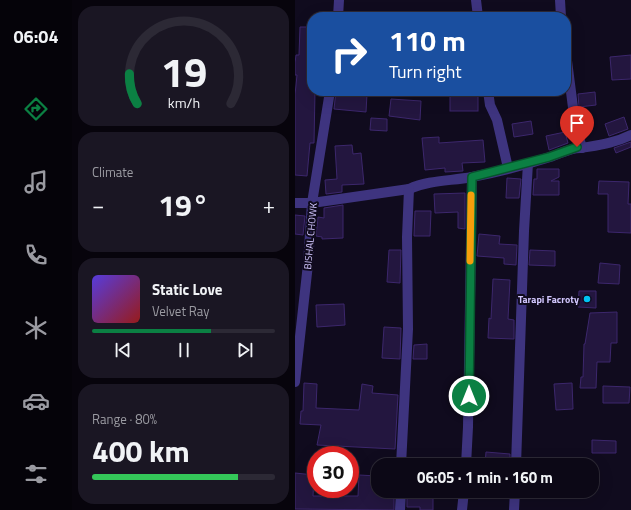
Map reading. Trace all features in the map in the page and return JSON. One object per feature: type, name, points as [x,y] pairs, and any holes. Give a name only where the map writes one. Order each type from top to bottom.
[{"type":"street","points":[[338,12],[339,0]]},
{"type":"street","points":[[476,0],[477,12]]},
{"type":"street","points":[[560,0],[561,12]]},
{"type":"street","points":[[571,92],[575,123],[582,148]]},
{"type":"street","name":"BISHAL CHOWK","points":[[295,382],[308,264],[312,203],[329,96]]},
{"type":"street","points":[[489,96],[490,105],[497,120],[508,168]]},
{"type":"street","points":[[295,203],[312,203],[409,189],[422,184],[472,177],[549,157],[577,147],[582,148],[621,141],[631,135]]},
{"type":"street","points":[[516,458],[524,231],[528,163]]},
{"type":"street","points":[[467,458],[469,427],[472,177]]},
{"type":"street","points":[[401,458],[408,329],[407,237],[409,189]]},
{"type":"street","points":[[400,510],[401,498]]},
{"type":"street","points":[[462,510],[463,498]]},
{"type":"street","points":[[514,510],[515,498]]},
{"type":"building","points":[[300,27],[307,27],[307,96],[315,96],[314,143],[310,143],[307,176],[295,175],[295,95],[297,75],[295,75],[295,63],[296,55],[299,55]]},
{"type":"building","points":[[631,55],[631,79],[612,80],[610,57]]},
{"type":"building","points":[[595,92],[596,105],[579,107],[578,94]]},
{"type":"building","points":[[335,96],[367,96],[366,112],[334,109]]},
{"type":"building","points":[[450,96],[478,96],[478,111],[450,111]]},
{"type":"building","points":[[391,99],[421,101],[420,120],[389,116]]},
{"type":"building","points":[[624,117],[628,129],[609,136],[605,124]]},
{"type":"building","points":[[371,118],[387,119],[387,131],[370,130]]},
{"type":"building","points":[[531,121],[533,134],[514,137],[512,124]]},
{"type":"building","points":[[565,132],[568,143],[549,150],[546,136]]},
{"type":"building","points":[[439,137],[439,143],[483,140],[485,162],[462,163],[463,171],[445,172],[445,168],[425,170],[422,138]]},
{"type":"building","points":[[631,142],[631,147],[616,153],[614,148]]},
{"type":"building","points":[[352,145],[353,154],[361,153],[364,184],[342,185],[342,192],[326,194],[325,180],[337,179],[335,146]]},
{"type":"building","points":[[537,169],[559,169],[559,177],[551,181],[559,181],[559,195],[533,195],[534,179],[537,179]]},
{"type":"building","points":[[507,178],[521,179],[519,198],[506,198]]},
{"type":"building","points":[[599,181],[629,182],[628,204],[631,204],[631,233],[608,232],[608,194],[598,194]]},
{"type":"building","points":[[465,193],[465,229],[458,228],[458,212],[435,213],[434,194]]},
{"type":"building","points":[[343,205],[343,238],[322,239],[322,237],[316,236],[318,217],[324,218],[324,208]]},
{"type":"building","points":[[415,211],[431,211],[430,236],[414,236]]},
{"type":"building","points":[[295,215],[305,216],[303,235],[295,234]]},
{"type":"building","points":[[479,234],[500,236],[499,244],[517,245],[516,265],[504,264],[504,258],[477,256]]},
{"type":"building","points":[[389,250],[401,250],[400,283],[387,282]]},
{"type":"building","points":[[530,250],[555,251],[555,266],[529,265]]},
{"type":"building","points":[[600,263],[620,265],[619,284],[598,283]]},
{"type":"building","points":[[493,279],[510,280],[508,319],[514,320],[514,339],[488,338],[489,318],[491,319]]},
{"type":"building","name":"Tarapi Facroty","points":[[579,291],[596,291],[596,308],[578,307]]},
{"type":"building","points":[[344,304],[345,325],[317,327],[316,305]]},
{"type":"building","points":[[617,312],[617,343],[611,343],[610,362],[597,362],[596,388],[580,388],[581,377],[583,377],[584,344],[590,313]]},
{"type":"building","points":[[384,327],[401,328],[400,359],[382,358]]},
{"type":"building","points":[[427,344],[427,359],[413,359],[414,345]]},
{"type":"building","points":[[304,383],[317,384],[316,408],[359,410],[362,384],[373,386],[372,393],[398,395],[395,449],[317,445],[321,425],[300,424],[301,411],[303,411]]},
{"type":"building","points":[[572,383],[573,409],[556,410],[554,384]]},
{"type":"building","points":[[603,386],[630,387],[629,403],[603,403]]},
{"type":"building","points":[[592,440],[616,441],[616,453],[592,453]]},
{"type":"building","points":[[486,452],[510,454],[510,458],[486,458]]},
{"type":"building","points":[[295,473],[307,474],[307,498],[359,498],[359,475],[371,476],[371,498],[394,498],[394,510],[295,509]]},
{"type":"building","points":[[407,498],[433,498],[433,510],[420,510],[420,507],[407,507]]},
{"type":"slow traffic","points":[[470,261],[471,195]]},
{"type":"place","name":"Tarapi Facroty","points":[[587,299]]},
{"type":"route","points":[[469,396],[470,228],[472,177],[549,157],[577,147]]}]
